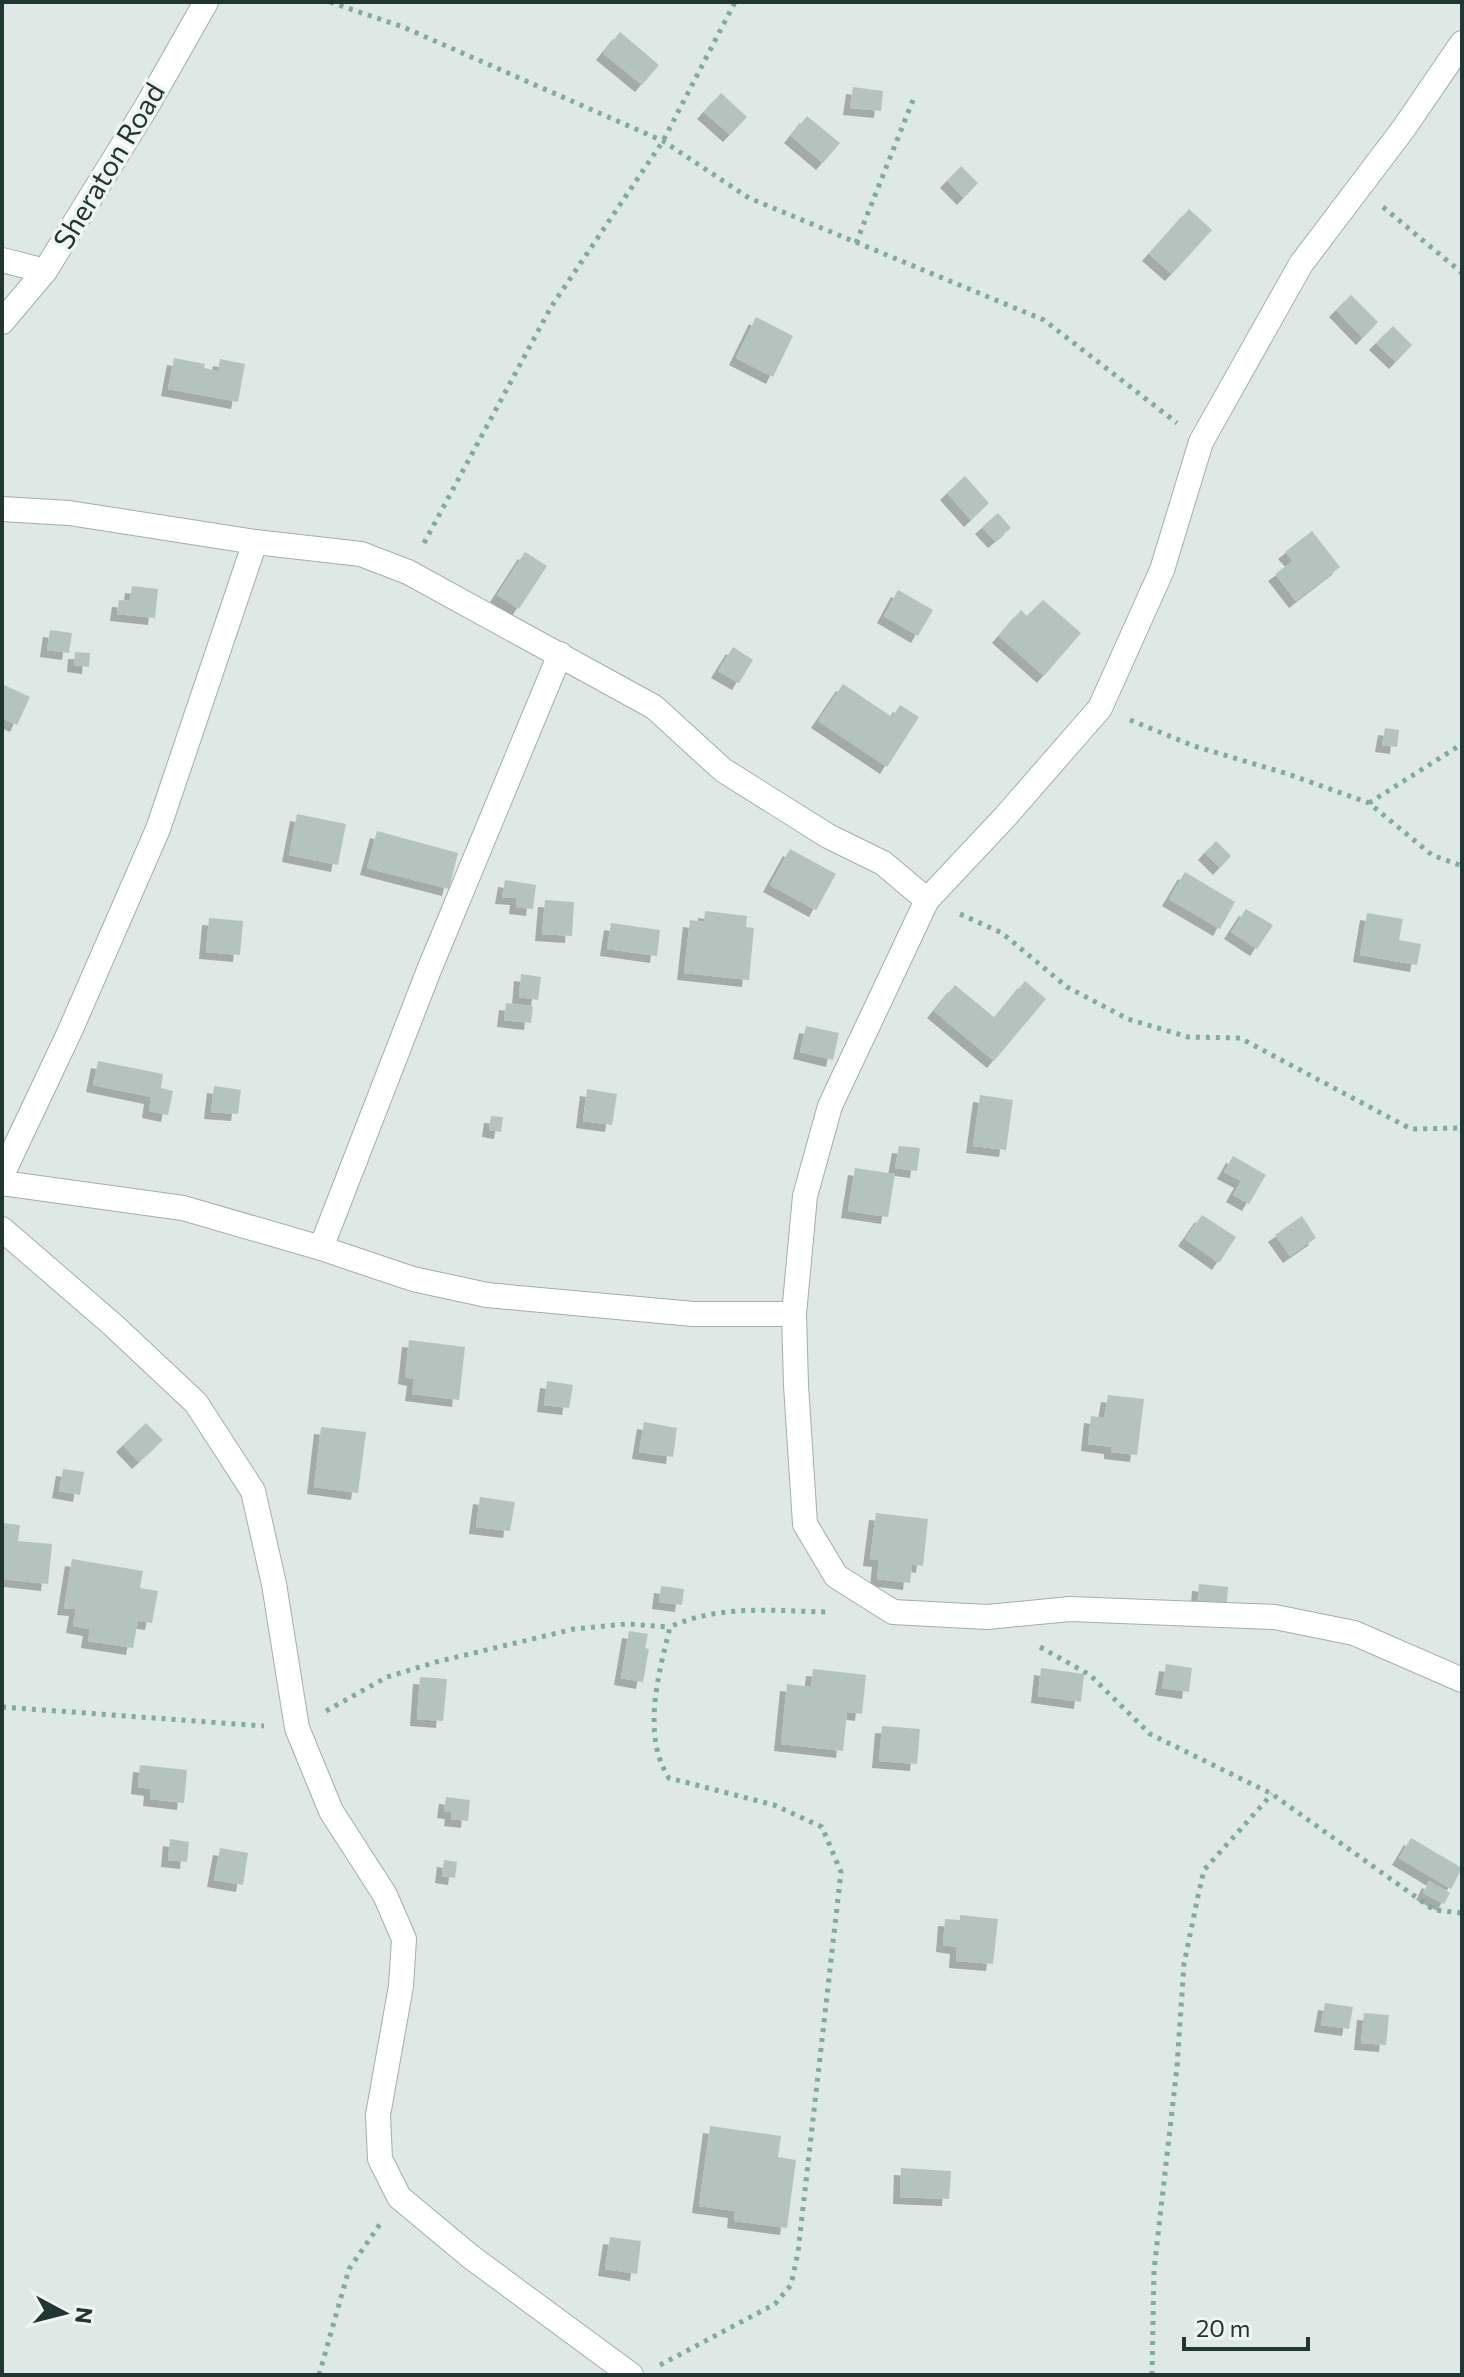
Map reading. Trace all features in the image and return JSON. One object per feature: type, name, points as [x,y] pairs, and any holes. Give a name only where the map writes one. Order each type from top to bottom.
[{"type":"street","name":"Sheraton Road","points":[[2,322],[45,271],[147,106],[206,2]]},
{"type":"street","points":[[1462,43],[1404,128],[1301,264],[1201,442],[1162,570],[1100,708],[927,900],[830,1106],[805,1196],[794,1314],[805,1524],[836,1576],[893,1612],[987,1617],[1070,1609],[1275,1617],[1354,1633],[1462,1680]]},
{"type":"street","points":[[2,260],[45,271]]},
{"type":"street","points":[[2,509],[69,513],[255,542],[361,554],[408,572],[654,707],[723,770],[828,836],[883,863],[927,900]]},
{"type":"street","points":[[2,1175],[70,1031],[158,829],[255,542]]},
{"type":"street","points":[[321,1248],[429,970],[560,654]]},
{"type":"street","points":[[2,1183],[183,1208],[321,1248],[413,1279],[487,1295],[693,1314],[794,1314]]},
{"type":"street","points":[[2,1229],[113,1325],[196,1403],[253,1491],[274,1584],[297,1728],[331,1811],[385,1895],[404,1939],[401,1986],[378,2115],[380,2159],[399,2197],[471,2257],[631,2375]]},
{"type":"path","points":[[330,2],[403,27],[663,141],[749,198],[1044,320],[1201,442]]},
{"type":"path","points":[[408,572],[551,307],[663,141],[735,2]]},
{"type":"path","points":[[856,243],[913,100]]},
{"type":"path","points":[[1359,186],[1462,273]]},
{"type":"path","points":[[1100,708],[1194,746],[1288,774],[1369,803],[1432,855],[1462,866]]},
{"type":"path","points":[[1369,803],[1462,744]]},
{"type":"path","points":[[927,900],[1002,933],[1067,987],[1128,1019],[1188,1037],[1240,1038],[1411,1129],[1462,1128]]},
{"type":"path","points":[[2,1707],[297,1728],[387,1677],[574,1629],[626,1624],[670,1627],[691,1617],[726,1611],[832,1612]]},
{"type":"path","points":[[655,2368],[775,2304],[791,2285],[798,2252],[841,1872],[822,1827],[774,1805],[669,1778],[661,1766],[656,1739],[655,1687],[670,1627]]},
{"type":"path","points":[[1038,1646],[1090,1675],[1150,1734],[1272,1794],[1434,1910],[1462,1913]]},
{"type":"path","points":[[1152,2375],[1154,2270],[1177,2067],[1184,1964],[1198,1896],[1204,1870],[1272,1794]]},
{"type":"path","points":[[319,2375],[349,2269],[399,2197]]},
{"type":"building","points":[[620,32],[659,65],[642,85],[603,53]]},
{"type":"building","points":[[853,87],[883,91],[881,111],[850,108]]},
{"type":"building","points":[[721,93],[747,117],[730,135],[704,112]]},
{"type":"building","points":[[807,116],[840,143],[823,163],[791,136]]},
{"type":"building","points":[[961,166],[978,183],[964,198],[947,181]]},
{"type":"building","points":[[1189,209],[1212,230],[1172,274],[1149,254]]},
{"type":"building","points":[[1351,295],[1378,322],[1363,338],[1336,310]]},
{"type":"building","points":[[756,317],[793,336],[773,377],[736,358]]},
{"type":"building","points":[[1393,326],[1412,345],[1396,362],[1376,343]]},
{"type":"building","points":[[174,358],[205,364],[204,368],[218,371],[220,359],[245,364],[238,402],[168,389]]},
{"type":"building","points":[[965,476],[989,503],[971,520],[947,493]]},
{"type":"building","points":[[998,513],[1011,528],[995,541],[982,527]]},
{"type":"building","points":[[1312,531],[1340,567],[1296,601],[1275,574],[1293,561],[1285,552]]},
{"type":"building","points":[[525,552],[547,566],[519,609],[497,595]]},
{"type":"building","points":[[132,586],[158,589],[155,618],[117,614],[119,600],[130,601]]},
{"type":"building","points":[[898,590],[933,610],[918,636],[884,616]]},
{"type":"building","points":[[1043,600],[1081,633],[1044,676],[999,636],[1021,610],[1027,616]]},
{"type":"building","points":[[50,630],[72,633],[69,653],[47,650]]},
{"type":"building","points":[[733,647],[753,660],[739,683],[718,671]]},
{"type":"building","points":[[75,652],[90,653],[89,667],[74,665]]},
{"type":"building","points":[[2,684],[30,697],[17,725],[2,718]]},
{"type":"building","points":[[843,684],[892,717],[900,705],[919,717],[887,767],[818,721]]},
{"type":"building","points":[[1385,728],[1399,730],[1397,747],[1382,745]]},
{"type":"building","points":[[297,814],[346,824],[338,865],[289,855]]},
{"type":"building","points":[[377,831],[458,853],[449,889],[367,868]]},
{"type":"building","points":[[1216,841],[1231,856],[1220,868],[1205,853]]},
{"type":"building","points":[[790,849],[836,874],[816,910],[770,885]]},
{"type":"building","points":[[1185,872],[1235,902],[1220,929],[1169,899]]},
{"type":"building","points":[[505,880],[536,885],[533,909],[516,907],[517,898],[502,897]]},
{"type":"building","points":[[545,900],[574,902],[572,936],[542,934]]},
{"type":"building","points":[[1246,909],[1273,925],[1257,949],[1231,932]]},
{"type":"building","points":[[705,911],[747,916],[746,927],[754,928],[749,980],[684,973],[690,920],[704,922]]},
{"type":"building","points":[[1367,913],[1403,919],[1399,940],[1421,944],[1417,965],[1360,955]]},
{"type":"building","points":[[209,918],[243,921],[240,955],[206,952]]},
{"type":"building","points":[[611,923],[660,930],[657,956],[607,949]]},
{"type":"building","points":[[521,974],[541,977],[538,1000],[519,997]]},
{"type":"building","points":[[1025,981],[1046,999],[994,1061],[934,1011],[955,985],[995,1018]]},
{"type":"building","points":[[506,1003],[533,1006],[531,1023],[504,1020]]},
{"type":"building","points":[[806,1026],[839,1033],[833,1060],[800,1052]]},
{"type":"building","points":[[98,1061],[163,1074],[161,1088],[173,1091],[168,1115],[149,1111],[151,1097],[93,1085]]},
{"type":"building","points":[[214,1086],[241,1090],[238,1114],[211,1112]]},
{"type":"building","points":[[587,1089],[617,1094],[612,1125],[583,1121]]},
{"type":"building","points":[[980,1095],[1013,1100],[1006,1150],[973,1146]]},
{"type":"building","points":[[491,1116],[503,1117],[501,1132],[489,1130]]},
{"type":"building","points":[[899,1146],[920,1148],[917,1171],[895,1168]]},
{"type":"building","points":[[1233,1156],[1266,1175],[1249,1204],[1233,1195],[1241,1181],[1224,1172]]},
{"type":"building","points":[[855,1168],[895,1174],[888,1217],[848,1211]]},
{"type":"building","points":[[1202,1215],[1236,1237],[1219,1263],[1185,1239]]},
{"type":"building","points":[[1302,1216],[1316,1238],[1290,1256],[1275,1235]]},
{"type":"building","points":[[409,1340],[465,1347],[459,1400],[412,1394],[414,1379],[405,1377]]},
{"type":"building","points":[[547,1381],[573,1385],[569,1408],[544,1405]]},
{"type":"building","points":[[1108,1395],[1144,1399],[1137,1455],[1111,1452],[1111,1447],[1088,1444],[1091,1416],[1104,1418]]},
{"type":"building","points":[[644,1422],[677,1428],[673,1457],[639,1452]]},
{"type":"building","points":[[146,1423],[163,1440],[139,1462],[123,1445]]},
{"type":"building","points":[[321,1427],[366,1432],[358,1493],[314,1487]]},
{"type":"building","points":[[63,1469],[84,1472],[80,1495],[59,1491]]},
{"type":"building","points":[[480,1497],[515,1502],[510,1531],[476,1527]]},
{"type":"building","points":[[876,1513],[928,1519],[923,1566],[912,1564],[910,1583],[877,1579],[879,1560],[870,1559]]},
{"type":"building","points":[[2,1523],[20,1525],[18,1541],[52,1544],[48,1584],[2,1579]]},
{"type":"building","points":[[72,1559],[143,1571],[140,1588],[158,1591],[152,1623],[138,1621],[133,1648],[88,1641],[90,1629],[73,1626],[76,1609],[64,1608]]},
{"type":"building","points":[[1199,1584],[1228,1587],[1226,1613],[1197,1610]]},
{"type":"building","points":[[661,1586],[684,1589],[682,1605],[659,1602]]},
{"type":"building","points":[[629,1631],[648,1634],[645,1648],[649,1649],[643,1682],[621,1678]]},
{"type":"building","points":[[1166,1664],[1192,1668],[1189,1692],[1162,1688]]},
{"type":"building","points":[[1041,1668],[1084,1674],[1081,1702],[1038,1696]]},
{"type":"building","points":[[813,1669],[866,1675],[862,1714],[847,1712],[843,1751],[781,1744],[787,1684],[811,1687]]},
{"type":"building","points":[[420,1677],[447,1679],[443,1721],[417,1719]]},
{"type":"building","points":[[882,1726],[920,1729],[917,1764],[879,1761]]},
{"type":"building","points":[[140,1765],[187,1770],[184,1803],[150,1799],[151,1789],[138,1787]]},
{"type":"building","points":[[446,1797],[470,1800],[468,1821],[451,1819],[452,1812],[444,1811]]},
{"type":"building","points":[[1411,1838],[1462,1868],[1451,1889],[1399,1858]]},
{"type":"building","points":[[170,1839],[189,1842],[187,1862],[168,1860]]},
{"type":"building","points":[[220,1848],[248,1853],[243,1885],[214,1880]]},
{"type":"building","points":[[444,1860],[457,1862],[455,1878],[442,1876]]},
{"type":"building","points":[[1429,1881],[1450,1893],[1444,1904],[1423,1893]]},
{"type":"building","points":[[960,1915],[998,1919],[993,1964],[956,1961],[957,1947],[943,1945],[945,1919],[960,1920]]},
{"type":"building","points":[[1325,2003],[1353,2007],[1349,2029],[1321,2025]]},
{"type":"building","points":[[1364,2013],[1389,2015],[1386,2045],[1361,2043]]},
{"type":"building","points":[[710,2126],[781,2136],[778,2157],[796,2160],[787,2228],[734,2221],[735,2211],[699,2206]]},
{"type":"building","points":[[901,2168],[951,2171],[949,2199],[900,2197]]},
{"type":"building","points":[[610,2237],[641,2241],[637,2274],[605,2269]]}]
